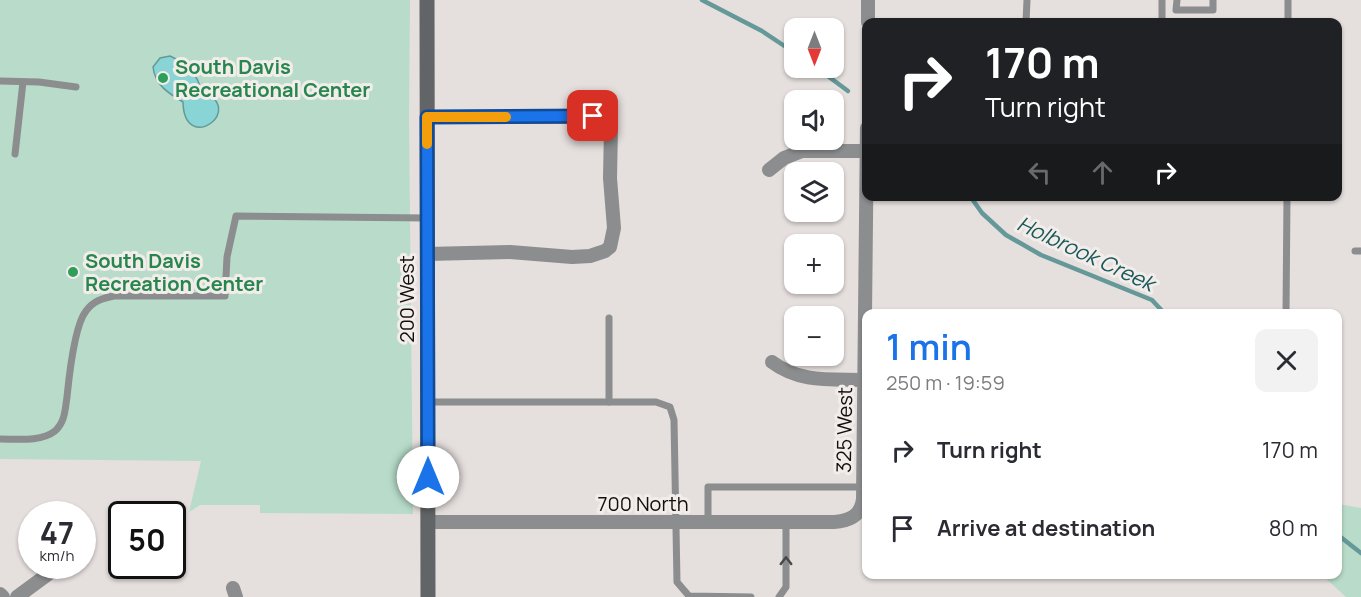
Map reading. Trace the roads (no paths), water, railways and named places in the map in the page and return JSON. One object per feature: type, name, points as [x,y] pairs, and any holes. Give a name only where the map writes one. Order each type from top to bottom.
[{"type":"main road","name":"200 West","points":[[427,0],[428,597]]},
{"type":"street","points":[[868,0],[868,18]]},
{"type":"street","points":[[427,117],[606,117],[611,128],[610,171],[614,222],[610,247],[590,256],[510,252],[427,254]]},
{"type":"street","points":[[769,170],[784,158],[802,152],[862,151]]},
{"type":"street","name":"325 West","points":[[866,309],[867,201]]},
{"type":"street","points":[[772,362],[784,371],[799,377],[862,375]]},
{"type":"street","name":"325 West","points":[[857,515],[862,505]]},
{"type":"street","name":"700 North","points":[[428,522],[841,522],[857,515]]},
{"type":"street","points":[[16,597],[41,579]]},
{"type":"street","points":[[0,594],[3,597]]},
{"type":"lane","points":[[1026,18],[1027,0]]},
{"type":"lane","points":[[1162,0],[1162,18]]},
{"type":"lane","points":[[1176,0],[1176,10],[1213,10],[1213,0]]},
{"type":"lane","points":[[1288,0],[1288,18]]},
{"type":"lane","points":[[0,81],[76,87]]},
{"type":"lane","points":[[15,154],[23,82]]},
{"type":"lane","points":[[1286,309],[1287,201]]},
{"type":"lane","points":[[0,439],[36,438],[56,430],[64,418],[74,341],[82,316],[93,304],[101,299],[114,296],[225,296],[227,257],[236,216],[427,218]]},
{"type":"lane","points":[[609,318],[609,402]]},
{"type":"lane","points":[[427,402],[656,402],[670,406],[674,420],[677,582],[689,596],[751,597]]},
{"type":"lane","points":[[708,522],[708,487],[862,487]]},
{"type":"lane","points":[[779,597],[786,587],[786,522]]},
{"type":"water","points":[[170,56],[190,69],[201,91],[214,99],[219,108],[217,117],[210,124],[202,127],[193,126],[186,118],[183,102],[167,92],[156,79],[153,67],[160,58]]},
{"type":"waterway","name":"Holbrook Creek","points":[[702,0],[762,31],[784,46]]},
{"type":"waterway","name":"Holbrook Creek","points":[[830,78],[848,91]]},
{"type":"waterway","name":"Holbrook Creek","points":[[974,201],[982,213],[1006,235],[1041,255],[1152,300],[1160,309]]},
{"type":"waterway","name":"Holbrook Creek","points":[[1342,538],[1361,553]]},
{"type":"place","name":"South Davis Recreational Center","points":[[163,78]]},
{"type":"place","name":"South Davis Recreation Center","points":[[73,272]]}]
